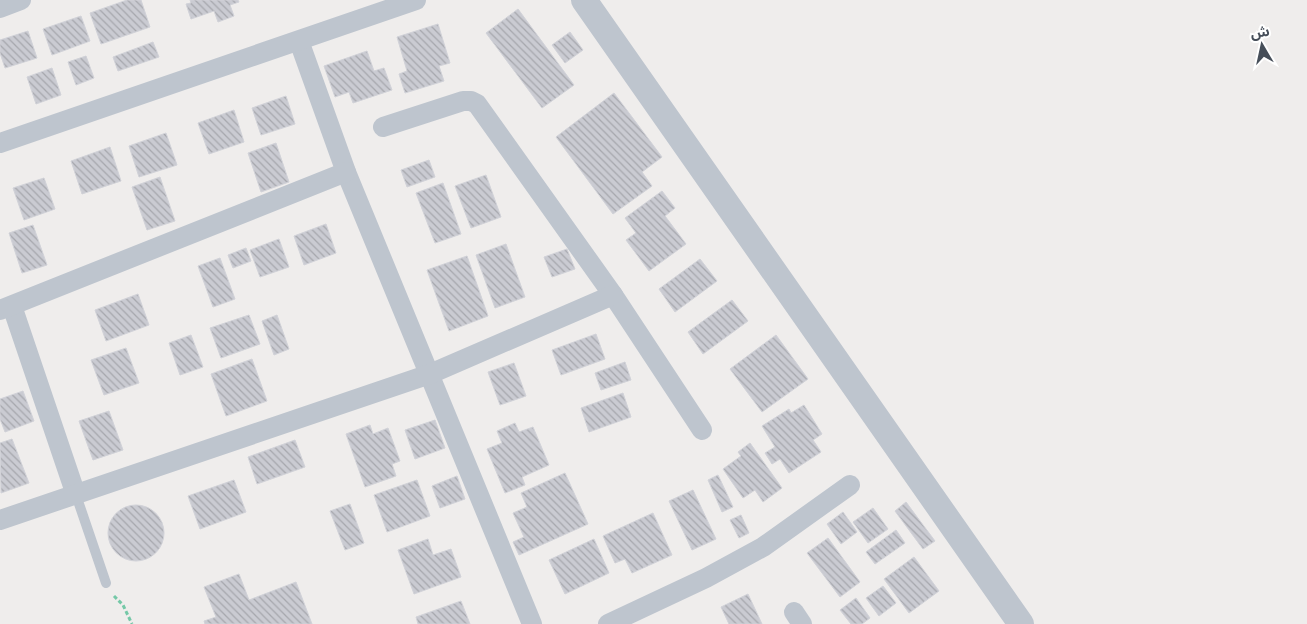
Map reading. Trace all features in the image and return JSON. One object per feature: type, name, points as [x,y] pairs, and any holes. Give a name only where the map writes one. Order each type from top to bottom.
[{"type":"street","points":[[0,8],[21,0]]},
{"type":"street","points":[[0,142],[416,0]]},
{"type":"street","points":[[584,0],[1022,624]]},
{"type":"street","points":[[299,41],[346,172],[532,624]]},
{"type":"street","points":[[383,127],[463,100],[477,104],[613,295],[702,430]]},
{"type":"street","points":[[76,495],[6,308],[346,172]]},
{"type":"street","points":[[0,520],[430,374],[613,295]]},
{"type":"street","points":[[608,624],[706,578],[763,546],[850,485]]},
{"type":"lane","points":[[76,495],[106,583]]},
{"type":"path","points":[[106,583],[113,595],[123,605],[132,624]]},
{"type":"building","points":[[127,0],[141,0],[150,27],[101,44],[90,13]]},
{"type":"building","points":[[190,0],[238,0],[239,2],[230,5],[234,16],[218,22],[214,11],[191,19],[186,4],[191,3]]},
{"type":"building","points":[[518,9],[574,85],[542,108],[486,33]]},
{"type":"building","points":[[81,16],[90,41],[52,55],[43,29]]},
{"type":"building","points":[[438,24],[450,63],[439,66],[444,81],[405,93],[399,74],[407,71],[397,37]]},
{"type":"building","points":[[28,31],[37,58],[5,68],[0,53],[0,40]]},
{"type":"building","points":[[570,32],[583,50],[565,63],[552,45]]},
{"type":"building","points":[[153,42],[159,57],[118,71],[113,57]]},
{"type":"building","points":[[367,51],[374,71],[384,68],[392,90],[353,103],[349,92],[335,97],[324,66]]},
{"type":"building","points":[[86,56],[94,78],[76,85],[68,62]]},
{"type":"building","points":[[52,68],[61,95],[36,104],[27,77]]},
{"type":"building","points":[[614,93],[662,157],[642,172],[652,186],[613,214],[556,137]]},
{"type":"building","points":[[286,96],[295,124],[261,135],[252,108]]},
{"type":"building","points":[[234,110],[244,142],[209,154],[198,123]]},
{"type":"building","points":[[166,133],[177,165],[139,177],[129,146]]},
{"type":"building","points":[[276,143],[289,182],[261,192],[248,153]]},
{"type":"building","points":[[110,147],[121,181],[82,194],[71,161]]},
{"type":"building","points":[[429,160],[435,177],[407,187],[401,170]]},
{"type":"building","points":[[486,175],[501,217],[471,228],[455,186]]},
{"type":"building","points":[[160,177],[175,221],[147,230],[132,187]]},
{"type":"building","points":[[44,178],[55,209],[24,220],[13,188]]},
{"type":"building","points":[[443,183],[461,234],[435,243],[416,193]]},
{"type":"building","points":[[662,191],[675,208],[665,216],[686,244],[649,271],[626,240],[636,233],[625,218]]},
{"type":"building","points":[[326,224],[336,253],[304,265],[294,236]]},
{"type":"building","points":[[33,225],[47,265],[22,273],[9,233]]},
{"type":"building","points":[[279,239],[289,267],[260,277],[250,250]]},
{"type":"building","points":[[506,244],[525,297],[495,308],[476,255]]},
{"type":"building","points":[[246,248],[251,261],[233,268],[228,255]]},
{"type":"building","points":[[567,249],[575,269],[552,277],[544,257]]},
{"type":"building","points":[[467,256],[488,316],[449,331],[427,270]]},
{"type":"building","points":[[220,258],[235,299],[213,307],[198,266]]},
{"type":"building","points":[[700,259],[717,281],[675,312],[659,289]]},
{"type":"building","points":[[138,294],[149,325],[106,341],[95,310]]},
{"type":"building","points":[[732,300],[748,321],[703,354],[688,332]]},
{"type":"building","points":[[249,315],[260,344],[221,358],[210,328]]},
{"type":"building","points":[[277,315],[289,349],[274,355],[262,321]]},
{"type":"building","points":[[596,334],[605,359],[561,375],[552,350]]},
{"type":"building","points":[[191,335],[203,367],[180,375],[169,343]]},
{"type":"building","points":[[776,335],[808,379],[762,412],[730,369]]},
{"type":"building","points":[[126,348],[139,383],[104,395],[91,360]]},
{"type":"building","points":[[252,359],[267,401],[226,416],[211,374]]},
{"type":"building","points":[[625,362],[631,380],[601,390],[595,373]]},
{"type":"building","points":[[514,363],[526,396],[500,405],[488,372]]},
{"type":"building","points":[[23,391],[34,421],[5,432],[0,419],[0,399]]},
{"type":"building","points":[[623,393],[631,417],[589,432],[581,408]]},
{"type":"building","points":[[804,405],[822,434],[813,440],[821,452],[789,473],[780,459],[772,464],[765,453],[775,447],[762,426],[789,409],[791,413]]},
{"type":"building","points":[[109,411],[123,450],[93,460],[79,421]]},
{"type":"building","points":[[435,420],[445,448],[415,459],[405,430]]},
{"type":"building","points":[[515,423],[519,432],[533,427],[549,465],[522,477],[525,485],[505,493],[487,449],[502,443],[497,431]]},
{"type":"building","points":[[370,425],[373,434],[388,428],[400,461],[392,464],[396,476],[365,487],[346,434]]},
{"type":"building","points":[[12,439],[29,483],[1,493],[0,443]]},
{"type":"building","points":[[295,440],[305,467],[257,484],[248,457]]},
{"type":"building","points":[[750,443],[782,488],[763,502],[755,490],[743,498],[723,469],[741,456],[738,452]]},
{"type":"building","points":[[565,473],[588,524],[519,555],[513,542],[524,537],[513,513],[527,507],[521,493]]},
{"type":"building","points":[[718,475],[733,507],[722,512],[708,480]]},
{"type":"building","points":[[457,476],[465,499],[440,508],[432,486]]},
{"type":"building","points":[[234,480],[246,512],[200,529],[188,496]]},
{"type":"building","points":[[417,480],[430,516],[387,532],[374,495]]},
{"type":"building","points":[[693,490],[716,539],[692,550],[669,501]]},
{"type":"building","points":[[906,502],[935,541],[923,549],[895,511]]},
{"type":"building","points":[[350,504],[364,543],[345,550],[330,511]]},
{"type":"building","points":[[130,505],[142,505],[156,513],[164,527],[162,544],[156,553],[142,561],[130,561],[120,556],[113,549],[108,539],[108,527],[113,517],[120,510]]},
{"type":"building","points":[[873,508],[888,529],[868,543],[853,522]]},
{"type":"building","points":[[843,512],[857,532],[841,544],[827,524]]},
{"type":"building","points":[[653,513],[672,555],[632,573],[625,559],[615,563],[603,536]]},
{"type":"building","points":[[741,515],[749,533],[739,538],[730,520]]},
{"type":"building","points":[[896,530],[905,543],[875,564],[866,552]]},
{"type":"building","points":[[828,538],[860,582],[840,597],[807,553]]},
{"type":"building","points":[[428,539],[433,555],[451,549],[461,577],[414,594],[398,550]]},
{"type":"building","points":[[594,539],[609,573],[565,594],[549,560]]},
{"type":"building","points":[[914,557],[939,591],[909,613],[884,579]]},
{"type":"building","points":[[239,574],[249,600],[296,582],[312,624],[205,624],[204,621],[216,617],[204,587]]},
{"type":"building","points":[[883,586],[896,603],[879,616],[866,598]]},
{"type":"building","points":[[748,594],[762,624],[729,624],[721,607]]},
{"type":"building","points":[[856,598],[870,618],[862,624],[851,624],[840,610]]},
{"type":"building","points":[[461,601],[470,624],[418,624],[416,617]]}]
